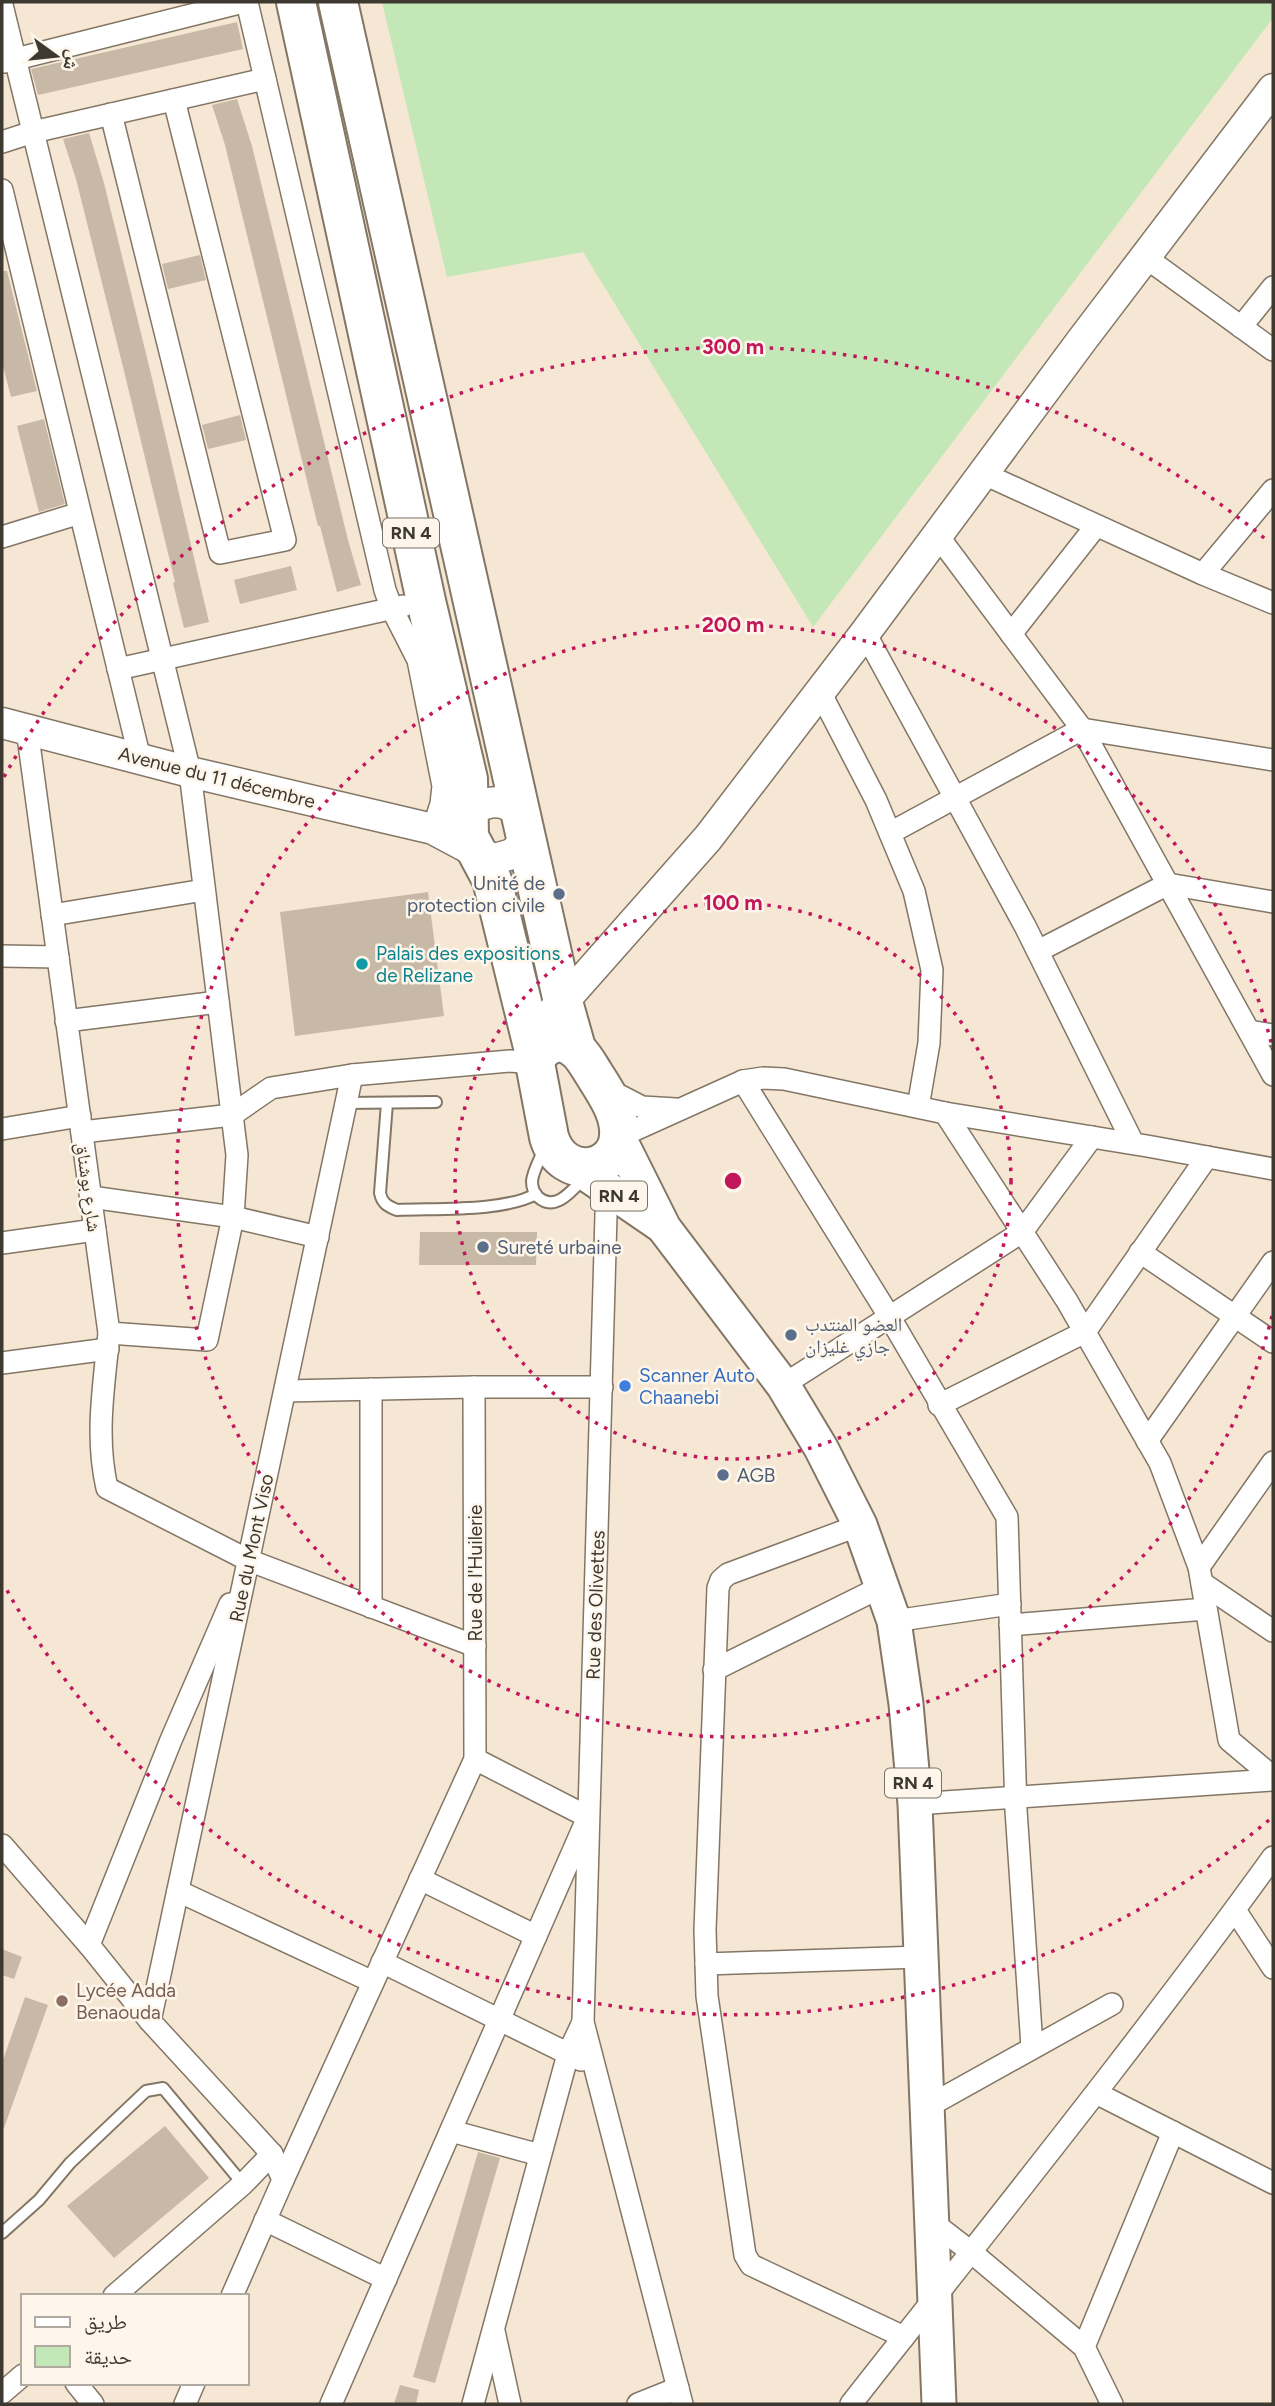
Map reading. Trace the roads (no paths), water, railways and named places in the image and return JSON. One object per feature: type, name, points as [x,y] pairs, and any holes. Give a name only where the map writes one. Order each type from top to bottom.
[{"type":"highway","name":"RN 4","points":[[296,2],[409,605],[437,698],[468,779],[469,836],[492,880],[534,1051]]},
{"type":"highway","name":"RN 4","points":[[338,2],[563,1002],[576,1048]]},
{"type":"highway","points":[[437,698],[493,684]]},
{"type":"highway","points":[[560,1042],[576,1048],[601,1085],[616,1115],[595,1158],[534,1051],[560,1042]]},
{"type":"main road","name":"RN 4","points":[[595,1158],[664,1228]]},
{"type":"main road","name":"RN 4","points":[[595,1158],[664,1228],[783,1385],[821,1448],[860,1525],[894,1621],[906,1704],[915,1804],[939,2404]]},
{"type":"street","points":[[8,60],[245,2],[382,576],[409,605]]},
{"type":"street","points":[[2,5],[8,60],[33,132],[190,772],[237,1155],[233,1217],[207,1340],[108,1341],[2,1363]]},
{"type":"street","points":[[2,142],[33,132],[265,79]]},
{"type":"street","points":[[2,1129],[232,1115],[271,1088],[352,1075],[510,1061],[534,1051],[563,1002],[708,838],[1273,89]]},
{"type":"street","points":[[111,114],[220,553],[285,540],[174,100]]},
{"type":"street","points":[[2,194],[140,759]]},
{"type":"street","points":[[1145,257],[1273,350]]},
{"type":"street","points":[[1241,327],[1273,287]]},
{"type":"street","points":[[982,474],[1273,603]]},
{"type":"street","points":[[1203,574],[1273,490]]},
{"type":"street","points":[[2,537],[80,513]]},
{"type":"street","points":[[1011,634],[1096,526]]},
{"type":"street","points":[[938,536],[1082,729],[1273,1075]]},
{"type":"street","points":[[118,669],[409,605]]},
{"type":"street","points":[[865,633],[1038,951],[1133,1143]]},
{"type":"street","points":[[820,692],[876,800],[914,891],[932,970],[929,1044],[918,1107]]},
{"type":"street","points":[[433,830],[443,786],[437,698]]},
{"type":"street","name":"Avenue du 11 décembre","points":[[14,726],[190,772],[433,830],[476,852]]},
{"type":"street","name":"شارع بوشناق","points":[[14,726],[52,915],[95,1230],[108,1341],[100,1419],[102,1465],[107,1488],[248,1560]]},
{"type":"street","points":[[890,833],[1082,729],[1273,760]]},
{"type":"street","points":[[433,830],[467,812],[495,801],[504,802],[524,822],[519,848],[504,858],[495,859],[476,852]]},
{"type":"street","points":[[1038,951],[1168,884],[1273,902]]},
{"type":"street","points":[[52,915],[204,890]]},
{"type":"street","points":[[2,956],[58,957]]},
{"type":"street","points":[[66,1021],[218,1002]]},
{"type":"street","points":[[1249,1031],[1273,1035]]},
{"type":"street","name":"Rue du Mont Viso","points":[[150,2021],[352,1075]]},
{"type":"street","points":[[595,1158],[678,1109],[743,1082],[763,1078],[804,1081],[945,1113],[1273,1169]]},
{"type":"street","points":[[743,1082],[889,1316],[1007,1517],[1015,1799],[1032,2047]]},
{"type":"street","points":[[601,1085],[642,1107],[678,1109]]},
{"type":"street","points":[[945,1113],[1085,1332],[1160,1463],[1200,1575],[1229,1740],[1273,1778]]},
{"type":"street","points":[[783,1385],[1022,1232],[1091,1137]]},
{"type":"street","points":[[939,1405],[1085,1332],[1207,1157]]},
{"type":"street","name":"Rue des Olivettes","points":[[583,2022],[602,1387],[595,1158]]},
{"type":"street","points":[[91,1198],[233,1217],[318,1237]]},
{"type":"street","points":[[2,1243],[95,1230]]},
{"type":"street","points":[[1140,1252],[1273,1342]]},
{"type":"street","points":[[1147,1441],[1273,1262]]},
{"type":"street","name":"Rue de l'Huilerie","points":[[474,1387],[475,1759]]},
{"type":"street","points":[[285,1391],[602,1387]]},
{"type":"street","points":[[371,1389],[371,1607]]},
{"type":"street","points":[[1200,1575],[1273,1462]]},
{"type":"street","points":[[860,1525],[728,1574],[721,1580],[718,1588],[705,1930],[707,1996],[745,2255],[751,2265],[904,2337]]},
{"type":"street","points":[[89,1945],[248,1560],[475,1646]]},
{"type":"street","points":[[1200,1575],[1273,1631]]},
{"type":"street","points":[[714,1670],[883,1586]]},
{"type":"street","points":[[894,1621],[1010,1604]]},
{"type":"street","points":[[1010,1625],[1206,1609]]},
{"type":"street","points":[[233,2294],[475,1759],[589,1817],[331,2404]]},
{"type":"street","points":[[915,1804],[1015,1799],[1273,1778]]},
{"type":"street","points":[[2,1845],[89,1945],[150,2021],[272,2154],[283,2180]]},
{"type":"street","points":[[851,2404],[1192,1970],[1273,1857]]},
{"type":"street","points":[[420,1879],[536,1936]]},
{"type":"street","points":[[178,1891],[499,2020],[595,2066]]},
{"type":"street","points":[[1235,1910],[1273,1968]]},
{"type":"street","points":[[706,1965],[920,1957]]},
{"type":"street","points":[[927,2107],[1112,2004]]},
{"type":"street","points":[[473,2404],[568,2053],[583,2022]]},
{"type":"street","points":[[583,2022],[680,2396],[638,2404]]},
{"type":"street","points":[[1096,2093],[1273,2183]]},
{"type":"street","points":[[451,2131],[540,2155]]},
{"type":"street","points":[[1084,2347],[1173,2132]]},
{"type":"street","points":[[116,2294],[243,2184],[272,2154]]},
{"type":"street","points":[[265,2220],[386,2279]]},
{"type":"street","points":[[931,2221],[1084,2347],[1112,2404]]},
{"type":"street","points":[[493,2328],[510,2404]]},
{"type":"street","points":[[2,2393],[21,2377]]},
{"type":"street","points":[[185,2404],[193,2385]]},
{"type":"lane","points":[[346,1103],[436,1102]]},
{"type":"lane","points":[[387,1103],[380,1193],[382,1201],[389,1207],[397,1210],[510,1205],[536,1194]]},
{"type":"lane","points":[[595,1158],[559,1201],[546,1202],[536,1194],[533,1175],[595,1158]]},
{"type":"lane","points":[[2,2233],[39,2200],[70,2163],[146,2091],[163,2088],[243,2184]]},
{"type":"place","name":"Unité de protection civile","points":[[559,894]]},
{"type":"place","name":"Palais des expositions de Relizane","points":[[362,964]]},
{"type":"place","name":"Sureté urbaine","points":[[483,1247]]},
{"type":"place","name":"العضو المنتدب جازي غليزان","points":[[791,1335]]},
{"type":"place","name":"Scanner Auto Chaanebi","points":[[625,1386]]},
{"type":"place","name":"AGB","points":[[723,1475]]},
{"type":"place","name":"Lycée Adda Benaouda","points":[[62,2001]]}]
